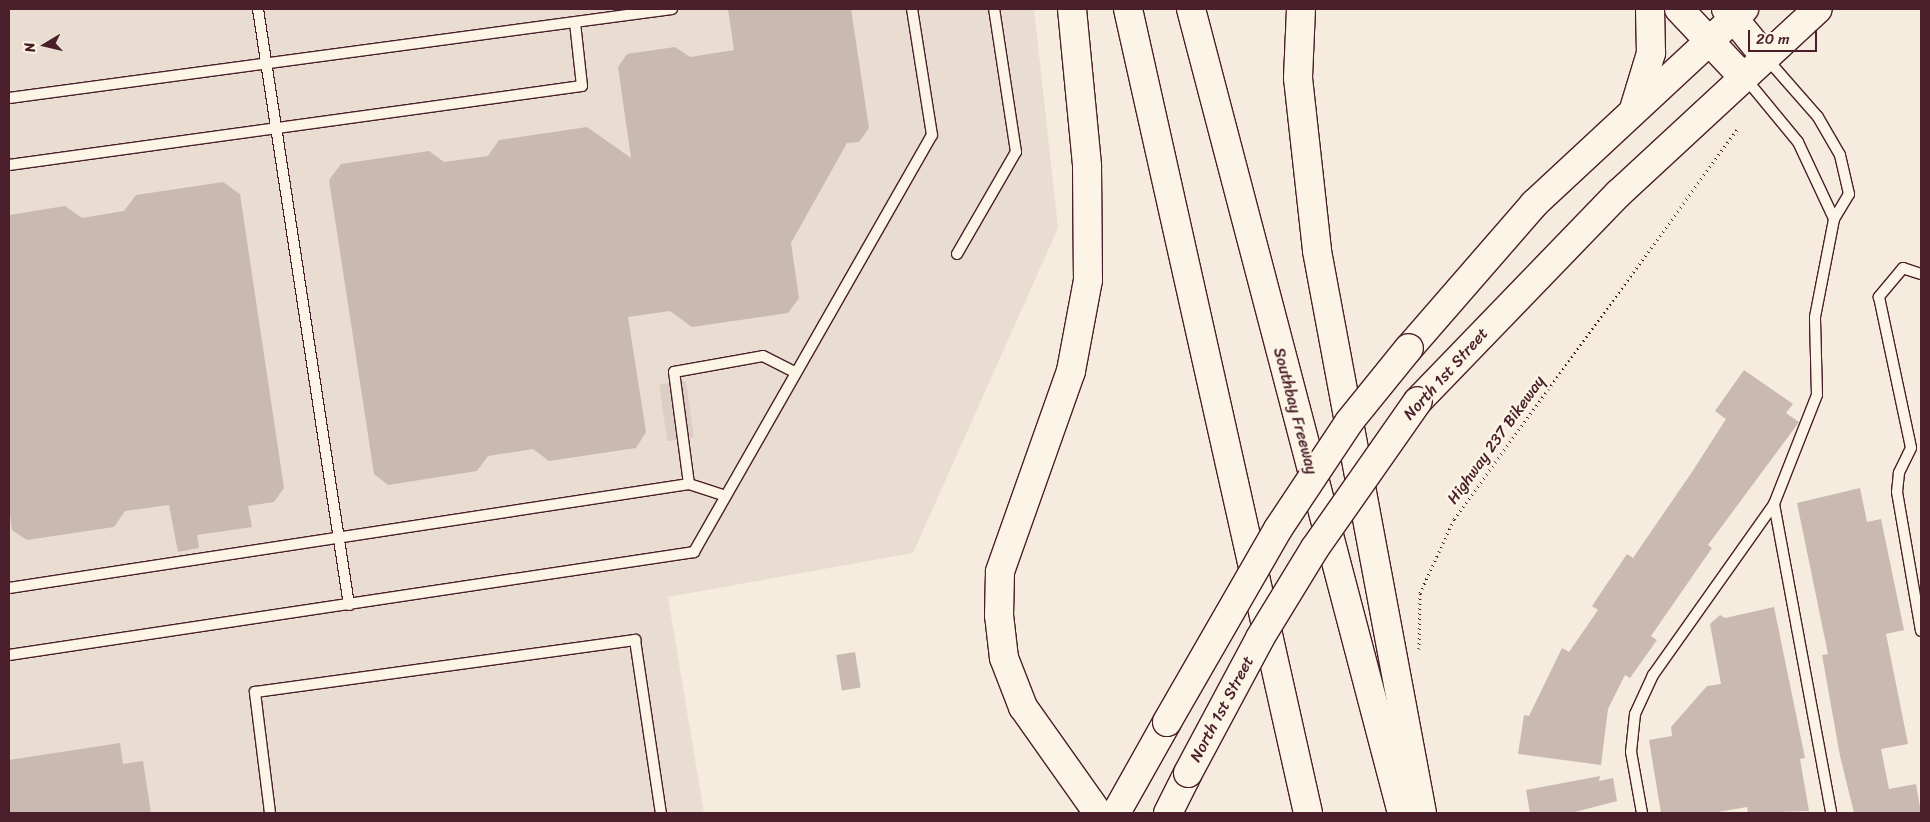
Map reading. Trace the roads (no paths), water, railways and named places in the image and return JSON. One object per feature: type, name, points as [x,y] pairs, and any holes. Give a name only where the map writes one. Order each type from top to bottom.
[{"type":"main road","points":[[1072,9],[1088,166],[1088,280],[1071,372],[1000,572],[999,615],[1004,658],[1023,707],[1098,813]]},
{"type":"main road","points":[[1128,9],[1308,813]]},
{"type":"main road","name":"Southbay Freeway","points":[[1190,9],[1402,813]]},
{"type":"main road","points":[[1301,9],[1298,78],[1317,251],[1422,813]]},
{"type":"main road","points":[[1634,110],[1651,52],[1650,9]]},
{"type":"main road","points":[[1679,9],[1744,78]]},
{"type":"main road","name":"North 1st Street","points":[[1168,813],[1270,622],[1418,401],[1618,194],[1818,9]]},
{"type":"main road","points":[[1116,813],[1278,529],[1349,422],[1496,244],[1634,110],[1710,41],[1734,12],[1766,58]]},
{"type":"lane","points":[[258,9],[349,605]]},
{"type":"lane","points":[[9,98],[575,24],[672,9]]},
{"type":"lane","points":[[9,655],[694,552],[932,135],[912,9]]},
{"type":"lane","points":[[957,254],[1016,152],[994,9]]},
{"type":"lane","points":[[9,165],[277,130],[582,86],[575,24]]},
{"type":"lane","points":[[1642,813],[1631,752],[1635,714],[1652,675],[1774,504],[1818,395],[1814,317],[1834,219],[1849,194],[1840,155],[1818,117],[1766,58]]},
{"type":"lane","points":[[1744,78],[1798,142],[1834,219]]},
{"type":"lane","points":[[1921,274],[1903,268],[1879,297],[1916,447],[1899,473],[1897,492],[1921,631]]},
{"type":"lane","points":[[689,484],[674,372],[764,356],[796,373]]},
{"type":"lane","points":[[9,588],[338,536],[689,484],[725,496]]},
{"type":"lane","points":[[1774,504],[1831,813]]},
{"type":"lane","points":[[270,813],[255,692],[635,640],[661,813]]}]
